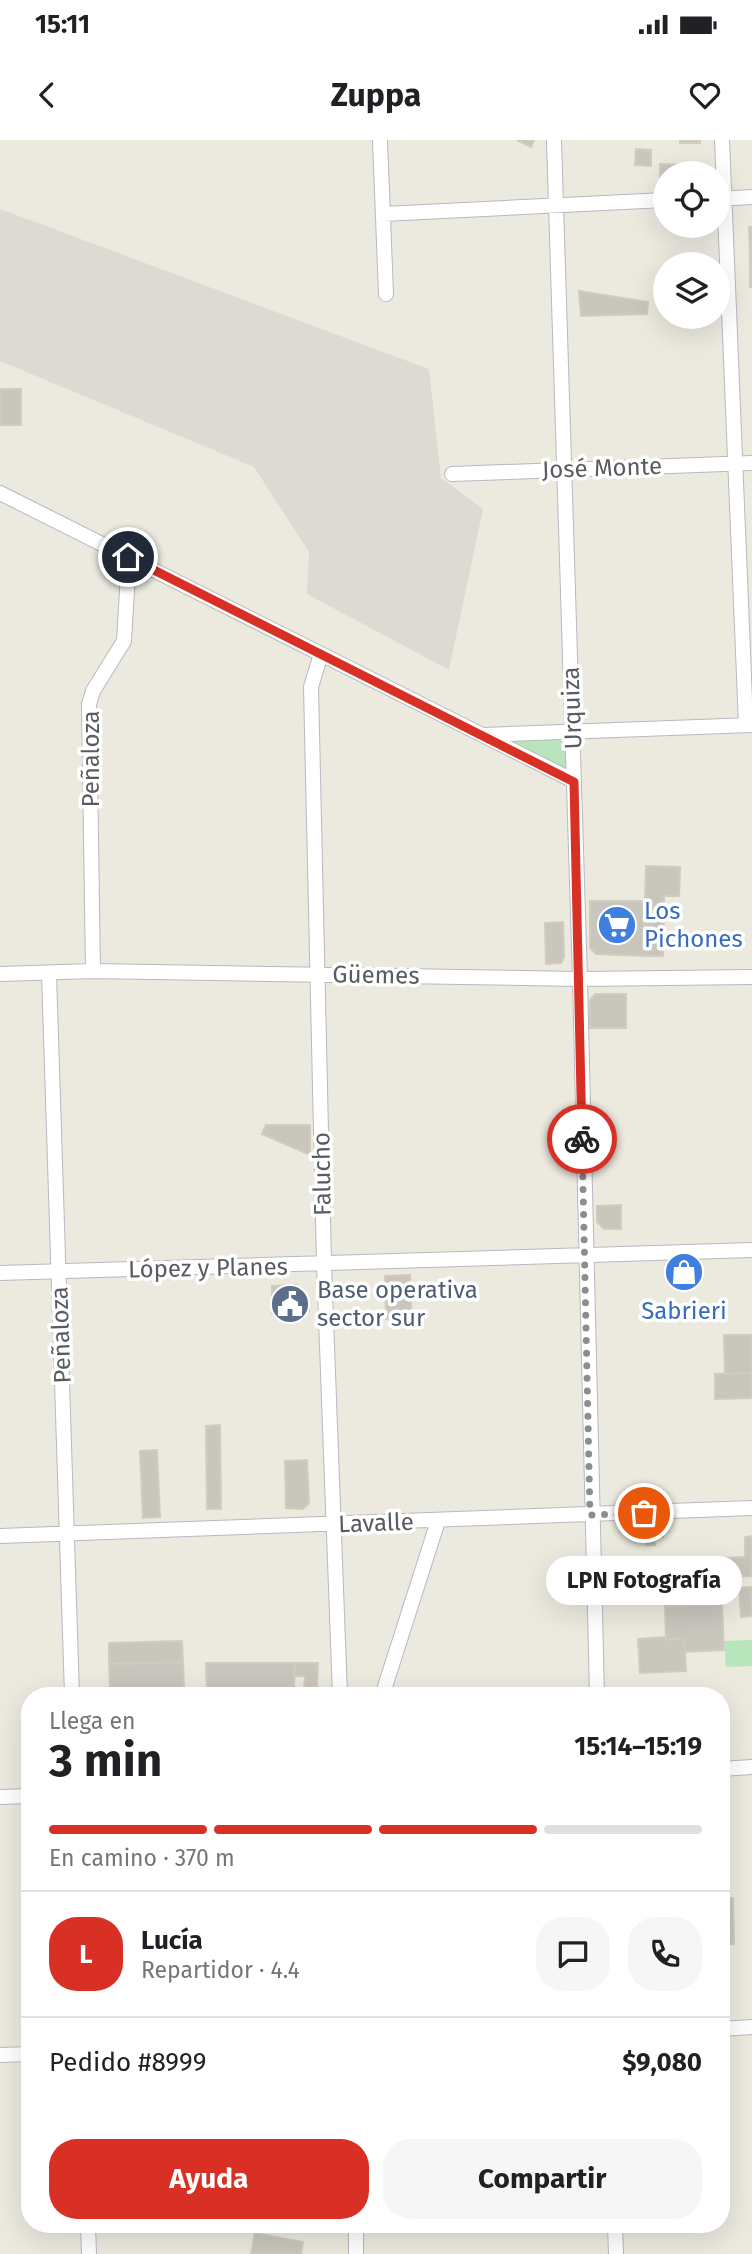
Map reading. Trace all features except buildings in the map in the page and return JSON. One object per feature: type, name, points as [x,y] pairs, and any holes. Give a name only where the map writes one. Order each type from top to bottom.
[{"type":"street","points":[[380,140],[386,294]]},
{"type":"street","name":"Urquiza","points":[[554,140],[580,979],[590,1515],[597,1687]]},
{"type":"street","points":[[722,140],[722,161]]},
{"type":"street","points":[[730,198],[752,197]]},
{"type":"street","points":[[383,214],[653,200]]},
{"type":"street","points":[[482,735],[749,725],[723,238]]},
{"type":"street","name":"José Monte","points":[[452,474],[752,463]]},
{"type":"street","points":[[0,493],[574,782]]},
{"type":"street","name":"Peñaloza","points":[[93,971],[89,704],[93,691],[124,641],[128,557]]},
{"type":"street","name":"Falucho","points":[[321,654],[311,687],[324,1265],[340,1687]]},
{"type":"street","name":"Güemes","points":[[0,974],[93,971],[580,979],[752,977]]},
{"type":"street","name":"Peñaloza","points":[[49,974],[72,1687]]},
{"type":"street","name":"López y Planes","points":[[0,1273],[752,1250]]},
{"type":"street","name":"Lavalle","points":[[0,1536],[752,1508]]},
{"type":"street","points":[[385,1687],[438,1521]]},
{"type":"street","points":[[730,1768],[752,1767]]},
{"type":"street","points":[[0,1797],[21,1796]]},
{"type":"street","points":[[730,2029],[752,2028]]},
{"type":"street","points":[[0,2055],[21,2054]]},
{"type":"street","points":[[88,2233],[89,2254]]},
{"type":"street","points":[[356,2233],[356,2254]]},
{"type":"street","points":[[615,2233],[616,2254]]},
{"type":"shaded area","points":[[0,209],[429,369],[441,478],[483,509],[449,670],[307,594],[309,552],[254,467],[0,361]]},
{"type":"green space","points":[[573,732],[574,781],[482,735]]},
{"type":"green space","points":[[752,1640],[752,1666],[726,1667],[724,1641]]},
{"type":"way so far","points":[[582,1139],[590,1515],[644,1513]]},
{"type":"place","name":"Los Pichones","points":[[617,925]]},
{"type":"place","name":"Sabrieri","points":[[684,1272]]},
{"type":"place","name":"Base operativa sector sur","points":[[290,1304]]},
{"type":"place","name":"LPN Fotografía","points":[[644,1513]]},
{"type":"route","points":[[128,557],[574,782],[582,1139]]}]
